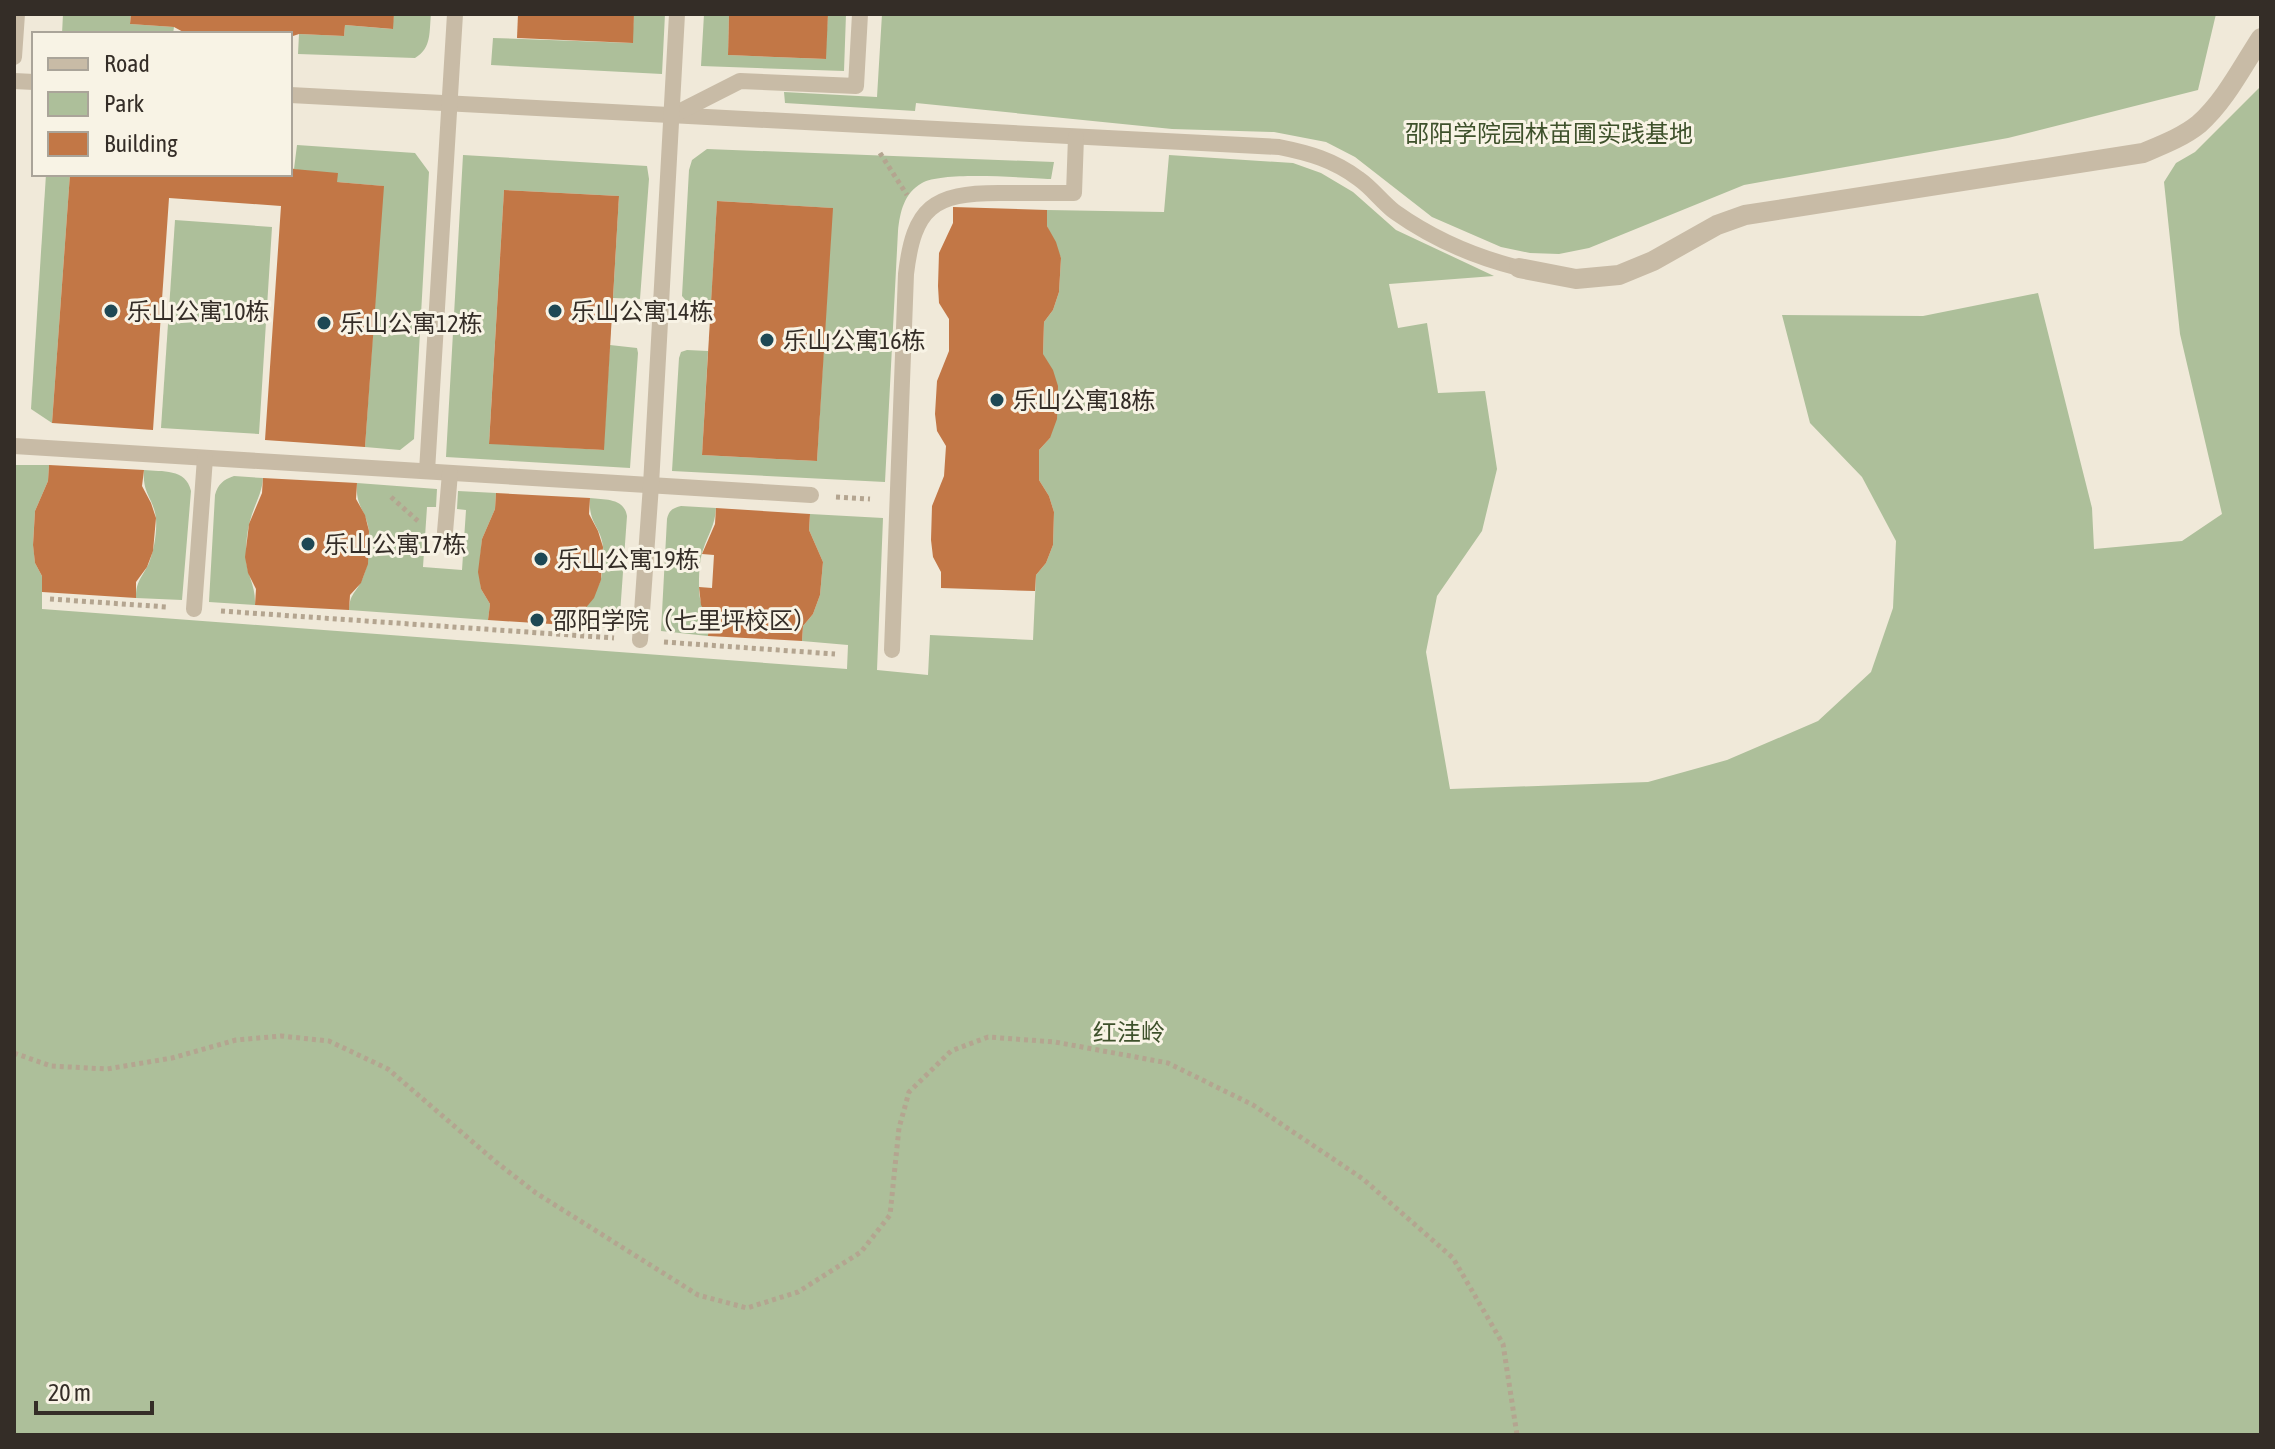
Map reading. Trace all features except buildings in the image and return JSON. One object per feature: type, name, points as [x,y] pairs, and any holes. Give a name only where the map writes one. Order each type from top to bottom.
[{"type":"street","points":[[1519,268],[1576,279],[1619,275],[1653,261],[1717,225],[1745,215],[2143,153],[2173,141],[2198,124],[2219,102],[2261,38]]},
{"type":"lane","points":[[14,57],[17,14]]},
{"type":"lane","points":[[427,471],[455,14]]},
{"type":"lane","points":[[640,640],[677,14]]},
{"type":"lane","points":[[672,115],[740,81],[856,86],[860,14]]},
{"type":"lane","points":[[292,95],[1279,147],[1319,155],[1359,178],[1393,210],[1428,233],[1484,259],[1519,268]]},
{"type":"lane","points":[[892,650],[909,245],[921,218],[941,200],[965,193],[1074,193],[1076,137]]},
{"type":"lane","points":[[14,446],[811,495]]},
{"type":"lane","points":[[194,609],[205,458]]},
{"type":"lane","points":[[445,532],[450,473]]},
{"type":"path","points":[[886,162],[906,194]]},
{"type":"path","points":[[357,467],[430,531],[445,532]]},
{"type":"path","points":[[811,495],[872,500]]},
{"type":"path","points":[[50,599],[835,654]]},
{"type":"path","points":[[14,1053],[51,1066],[107,1069],[172,1058],[236,1040],[281,1036],[329,1041],[388,1069],[536,1193],[698,1295],[747,1308],[798,1292],[861,1252],[890,1215],[899,1128],[909,1092],[951,1051],[988,1037],[1055,1042],[1168,1063],[1253,1105],[1363,1179],[1453,1258],[1503,1344],[1517,1435]]},
{"type":"green space","points":[[63,14],[131,14],[130,24],[174,27],[173,32],[62,32]]},
{"type":"green space","points":[[394,14],[431,14],[427,44],[415,58],[298,54],[299,34],[344,36],[345,25],[392,29]]},
{"type":"green space","points":[[634,14],[665,14],[662,74],[491,65],[493,38],[632,43]]},
{"type":"green space","points":[[704,14],[729,14],[728,55],[825,59],[828,14],[846,14],[844,71],[701,66]]},
{"type":"green space","name":"邵阳学院园林苗圃实践基地","points":[[882,14],[2216,14],[2198,90],[2008,138],[1744,185],[1589,248],[1559,254],[1530,253],[1501,247],[1432,217],[1355,157],[1326,142],[1274,132],[1172,129],[916,103],[915,111],[785,103],[784,92],[877,97]]},
{"type":"green space","name":"红洼岭","points":[[2261,86],[2261,1435],[14,1435],[14,465],[49,465],[48,481],[35,511],[33,544],[35,563],[42,576],[42,609],[847,669],[848,645],[802,641],[803,626],[813,614],[820,595],[823,562],[809,530],[810,514],[883,518],[877,670],[928,675],[930,635],[1033,640],[1036,575],[1046,563],[1053,545],[1054,512],[1039,480],[1039,450],[1050,438],[1043,354],[1044,322],[1053,310],[1059,292],[1061,258],[1047,226],[1047,210],[1164,212],[1169,155],[1293,163],[1321,173],[1353,192],[1396,230],[1494,276],[1389,284],[1398,328],[1427,323],[1438,393],[1485,391],[1497,469],[1482,531],[1437,596],[1426,652],[1450,789],[1648,782],[1727,760],[1818,721],[1871,672],[1893,608],[1896,541],[1862,477],[1810,423],[1782,315],[1923,316],[2038,293],[2092,508],[2094,549],[2182,541],[2222,514],[2180,334],[2164,182],[2176,163],[2195,152]]},
{"type":"green space","points":[[297,145],[415,153],[429,172],[414,439],[400,450],[365,447],[383,186],[337,182],[294,169]]},
{"type":"green space","points":[[707,149],[1054,162],[1051,179],[948,177],[922,183],[907,198],[898,231],[885,482],[672,471],[679,358],[681,352],[687,350],[708,351],[702,455],[817,461],[832,208],[717,201],[711,304],[688,303],[682,296],[689,170],[692,160]]},
{"type":"green space","points":[[463,155],[647,166],[649,179],[640,299],[613,298],[619,196],[504,190],[489,443],[603,450],[610,345],[637,348],[630,468],[446,457]]},
{"type":"green space","points":[[46,176],[70,176],[52,423],[31,409]]},
{"type":"green space","points":[[175,220],[272,227],[259,434],[161,428]]},
{"type":"green space","points":[[144,470],[179,475],[191,491],[182,600],[136,598],[138,583],[151,558],[156,530],[155,512],[145,485]]},
{"type":"green space","points":[[234,476],[263,478],[246,546],[255,605],[209,602],[215,495],[222,483]]},
{"type":"green space","points":[[357,483],[437,489],[436,507],[427,507],[423,567],[462,570],[466,510],[457,509],[458,491],[496,493],[495,509],[482,539],[479,572],[481,589],[490,604],[488,620],[349,610],[351,598],[367,564],[370,538],[358,498]]},
{"type":"green space","points":[[590,498],[618,503],[627,516],[619,628],[582,626],[585,611],[601,579],[603,563],[602,540],[591,514]]},
{"type":"green space","points":[[681,506],[716,508],[700,569],[699,595],[708,636],[661,631],[667,519],[672,510]]},
{"type":"place","name":"乐山公寓10栋","points":[[111,311]]},
{"type":"place","name":"乐山公寓14栋","points":[[555,311]]},
{"type":"place","name":"乐山公寓12栋","points":[[324,323]]},
{"type":"place","name":"乐山公寓16栋","points":[[767,340]]},
{"type":"place","name":"乐山公寓18栋","points":[[997,400]]},
{"type":"place","name":"乐山公寓17栋","points":[[308,544]]},
{"type":"place","name":"乐山公寓19栋","points":[[541,559]]},
{"type":"place","name":"邵阳学院（七里坪校区）","points":[[537,620]]}]
